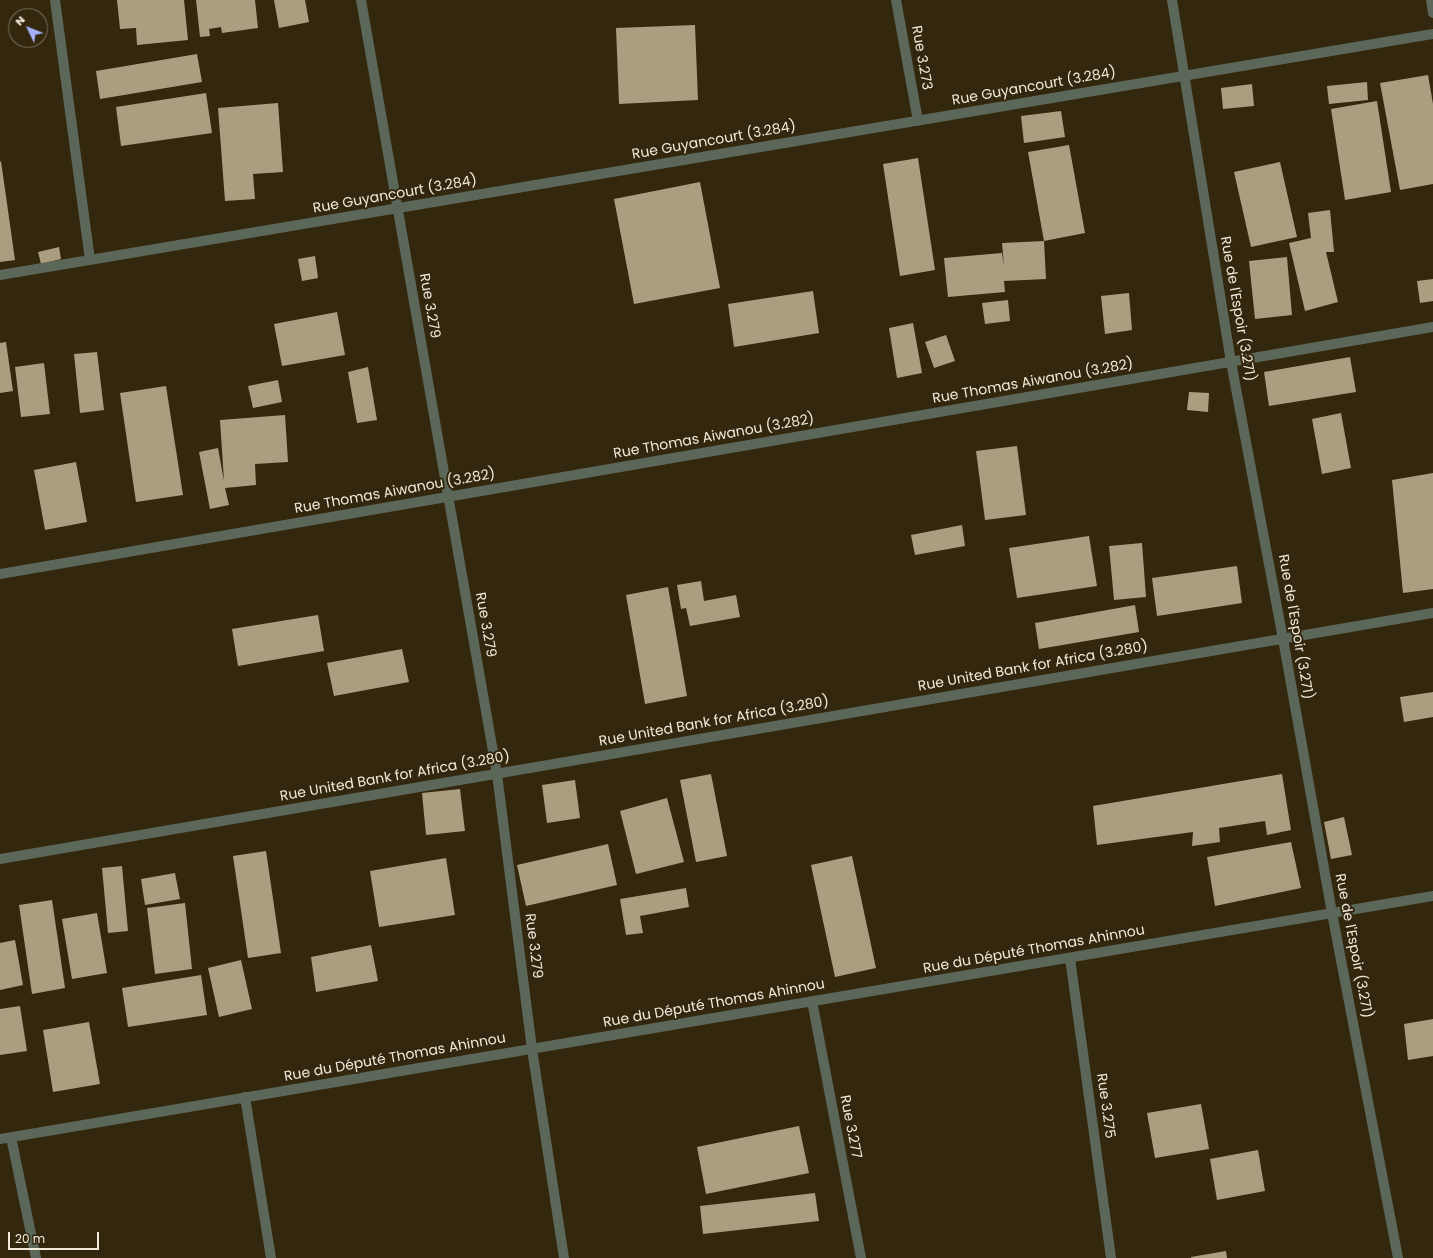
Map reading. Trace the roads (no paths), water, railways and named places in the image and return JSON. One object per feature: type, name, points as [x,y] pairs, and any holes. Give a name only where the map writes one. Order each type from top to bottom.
[{"type":"street","points":[[55,0],[90,260]]},
{"type":"street","name":"Rue 3.279","points":[[361,0],[497,774],[532,1048],[564,1258]]},
{"type":"street","name":"Rue 3.273","points":[[896,0],[918,120]]},
{"type":"street","name":"Rue de l'Espoir (3.271)","points":[[1172,0],[1231,362],[1283,639],[1332,913],[1398,1258]]},
{"type":"street","points":[[1431,0],[1433,13]]},
{"type":"street","name":"Rue Guyancourt (3.284)","points":[[0,275],[1433,34]]},
{"type":"street","name":"Rue Thomas Aiwanou (3.282)","points":[[0,574],[1433,328]]},
{"type":"street","name":"Rue United Bank for Africa (3.280)","points":[[0,859],[1433,613]]},
{"type":"street","name":"Rue du Député Thomas Ahinnou","points":[[0,1139],[1433,896]]},
{"type":"street","name":"Rue 3.275","points":[[1070,958],[1111,1258]]},
{"type":"street","name":"Rue 3.277","points":[[812,1001],[861,1258]]},
{"type":"street","points":[[245,1097],[272,1258]]},
{"type":"street","points":[[11,1137],[36,1258]]}]
